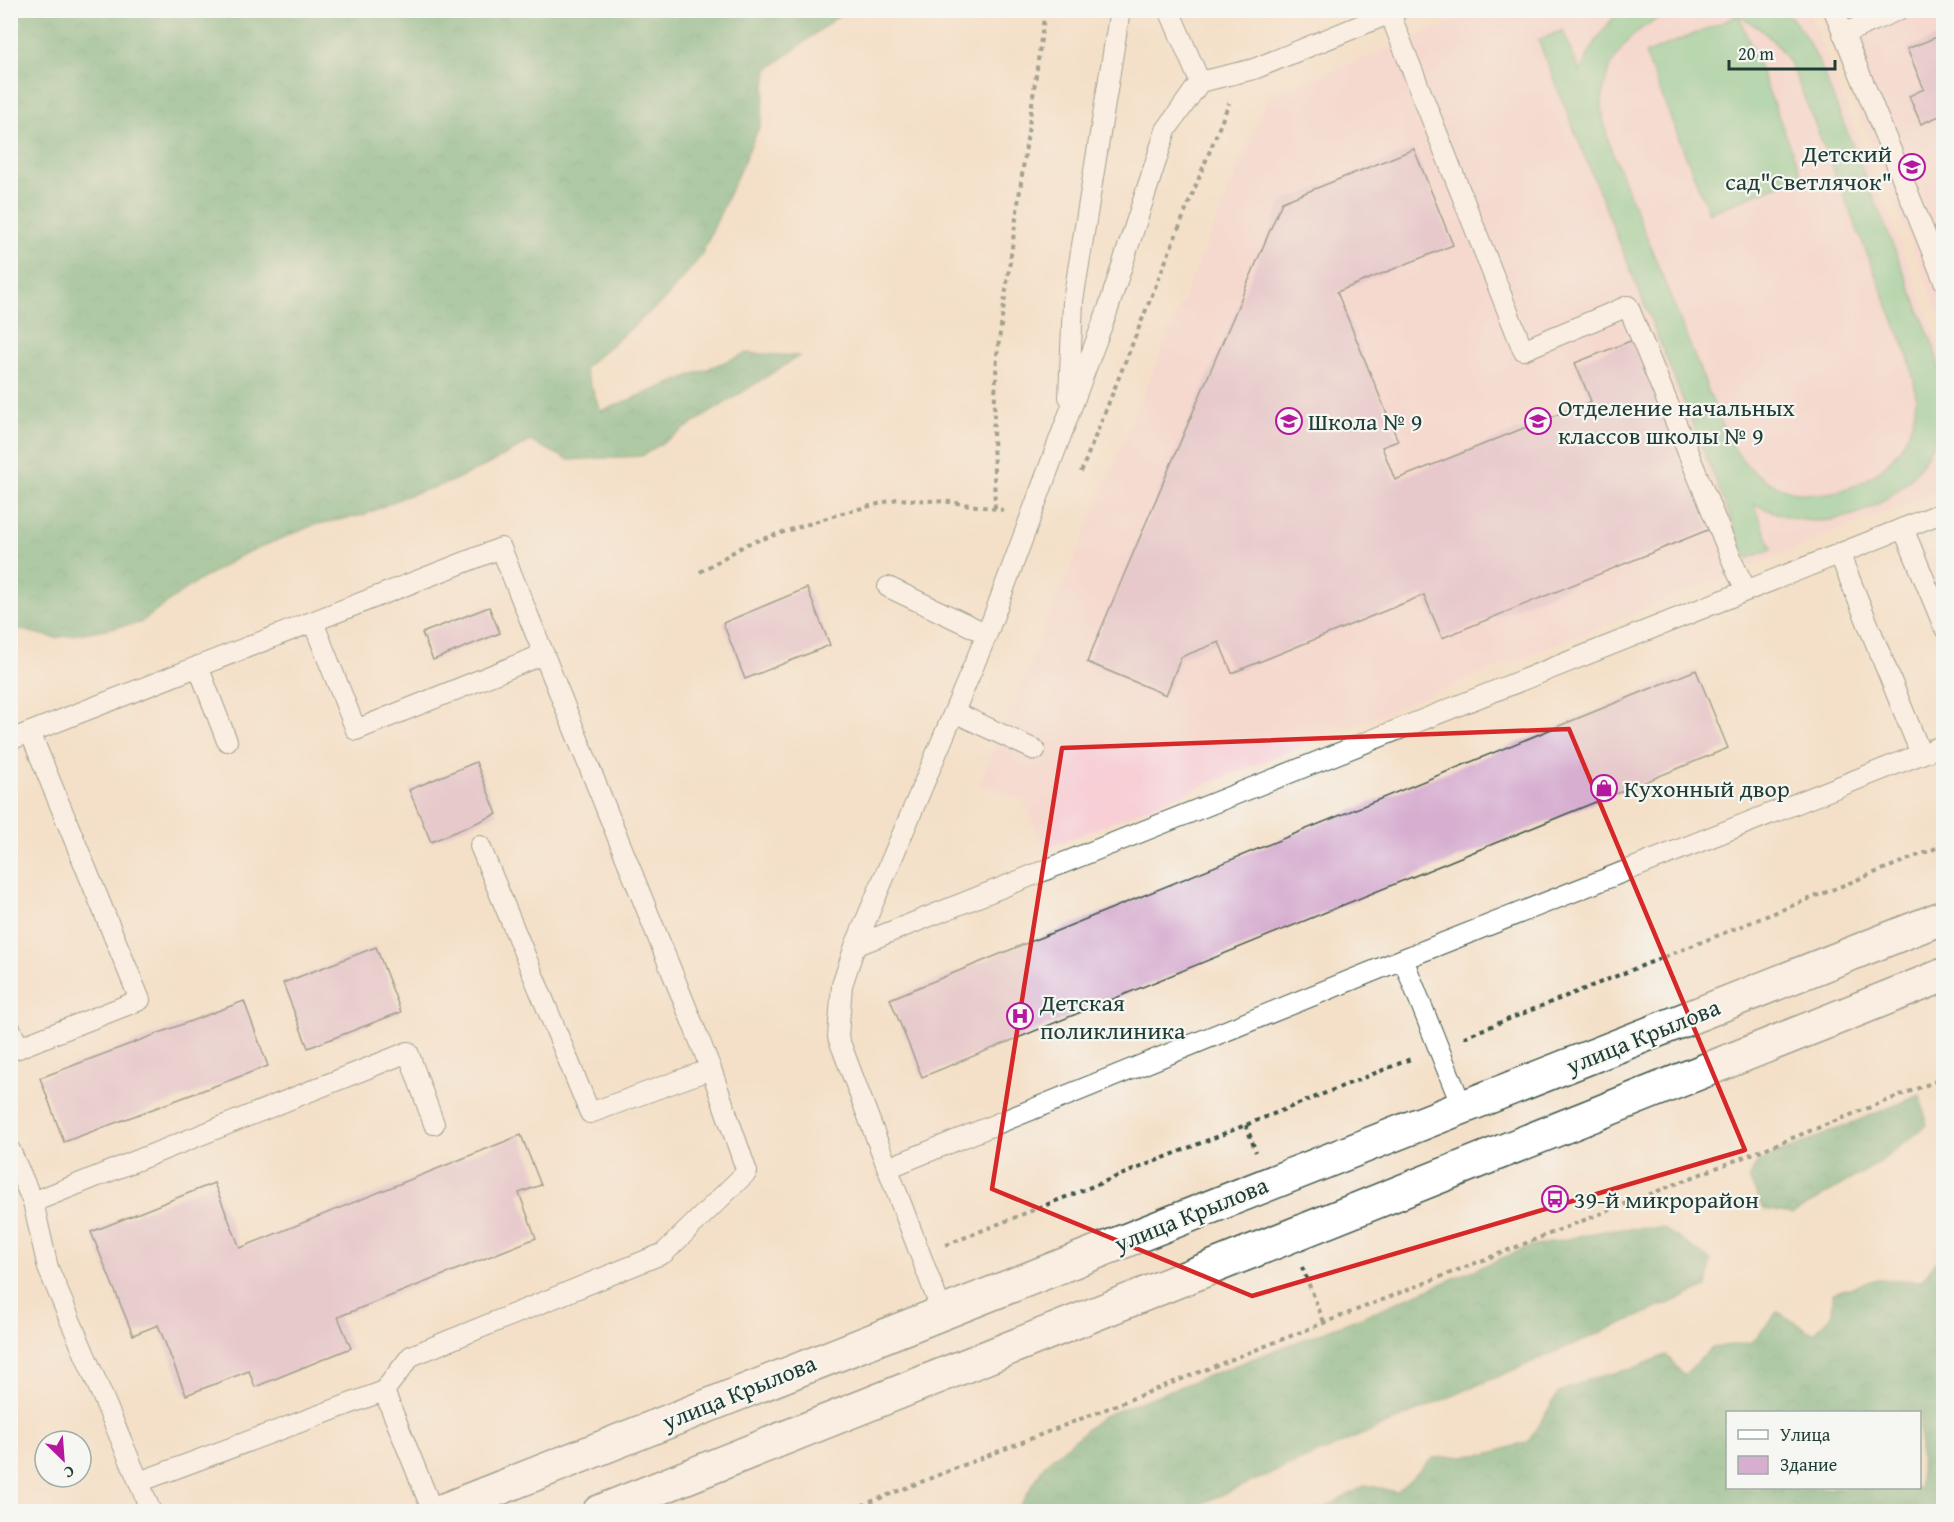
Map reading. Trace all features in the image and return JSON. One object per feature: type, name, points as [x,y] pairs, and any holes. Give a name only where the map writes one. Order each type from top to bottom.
[{"type":"main road","name":"улица Крылова","points":[[439,1512],[1944,917]]},
{"type":"main road","points":[[599,1512],[1944,975]]},
{"type":"lane","points":[[1068,418],[1074,301],[1120,10]]},
{"type":"lane","points":[[1169,10],[1200,82]]},
{"type":"lane","points":[[1834,10],[1944,281]]},
{"type":"lane","points":[[1843,34],[1898,10]]},
{"type":"lane","points":[[942,1312],[838,1037],[842,985],[855,946],[987,634],[1108,309],[1166,130],[1200,82],[1254,69],[1394,18],[1523,350],[1628,306],[1746,589]]},
{"type":"lane","points":[[855,946],[1944,512]]},
{"type":"lane","points":[[1903,528],[1944,627]]},
{"type":"lane","points":[[10,740],[501,548],[711,1069],[747,1172],[664,1252],[411,1356],[384,1391],[139,1482]]},
{"type":"lane","points":[[1839,553],[1921,754]]},
{"type":"lane","points":[[888,587],[987,634]]},
{"type":"lane","points":[[313,622],[356,730],[544,654]]},
{"type":"lane","points":[[198,666],[227,741]]},
{"type":"lane","points":[[954,712],[1035,750]]},
{"type":"lane","points":[[10,1028],[15,1050],[140,1000],[30,732]]},
{"type":"lane","points":[[888,1168],[1403,959],[1944,745]]},
{"type":"lane","points":[[480,846],[590,1113],[711,1069]]},
{"type":"lane","points":[[1403,959],[1462,1107]]},
{"type":"lane","points":[[33,1202],[408,1052],[434,1124]]},
{"type":"lane","points":[[10,1150],[33,1202],[48,1268],[151,1512]]},
{"type":"lane","points":[[384,1391],[433,1512]]},
{"type":"path","points":[[700,572],[747,544],[839,514],[897,499],[950,502],[994,508],[993,435],[998,354],[1044,10]]},
{"type":"path","points":[[1394,18],[1436,10]]},
{"type":"path","points":[[1080,474],[1231,97]]},
{"type":"path","points":[[845,1512],[1944,1078]]},
{"type":"highlighted area","points":[[1569,729],[1745,1150],[1252,1296],[992,1189],[1062,748]]},
{"type":"shaded area","name":"Отделение начальных классов школы № 9","points":[[1479,11],[1808,11],[1943,352],[1943,489],[1045,849],[1023,801],[979,784],[1268,97]]},
{"type":"shaded area","name":"Детский сад\"Светлячок\"","points":[[1818,11],[1943,11],[1943,324]]},
{"type":"green space","points":[[11,10],[843,11],[767,70],[761,123],[701,256],[664,300],[584,368],[601,411],[747,353],[799,356],[642,456],[569,460],[530,441],[448,483],[406,496],[364,515],[314,525],[244,554],[193,584],[140,623],[55,638],[17,629],[11,642]]},
{"type":"green space","points":[[1621,10],[1683,11],[1652,22],[1626,43],[1616,57],[1604,88],[1602,105],[1604,126],[1724,430],[1743,461],[1769,482],[1792,491],[1818,494],[1842,490],[1866,480],[1886,465],[1902,445],[1915,412],[1914,380],[1908,356],[1794,72],[1784,54],[1757,27],[1739,16],[1802,176],[1709,213],[1645,54],[1738,16],[1720,11],[1778,10],[1793,20],[1818,60],[1934,347],[1942,395],[1939,424],[1932,446],[1920,466],[1905,484],[1886,499],[1844,518],[1820,521],[1797,519],[1754,504],[1772,549],[1747,559],[1538,40],[1563,30],[1580,72],[1597,39]]},
{"type":"green space","points":[[1920,1095],[1927,1125],[1879,1163],[1792,1214],[1763,1209],[1749,1178],[1757,1162]]},
{"type":"green space","points":[[1663,1228],[1711,1260],[1707,1287],[1184,1511],[1017,1511],[1045,1464],[1103,1416],[1359,1318],[1526,1248],[1613,1229]]},
{"type":"green space","points":[[1943,1253],[1943,1511],[1306,1511],[1325,1508],[1366,1485],[1397,1492],[1433,1458],[1487,1454],[1528,1442],[1559,1392],[1589,1379],[1631,1369],[1666,1355],[1684,1375],[1712,1348],[1752,1342],[1778,1312],[1814,1334],[1832,1314],[1833,1293],[1877,1279],[1921,1281]]},
{"type":"building","points":[[1944,34],[1944,114],[1921,124],[1909,96],[1924,89],[1907,49]]},
{"type":"building","name":"Школа № 9","points":[[1414,149],[1453,245],[1337,292],[1398,441],[1382,447],[1395,480],[1591,401],[1575,363],[1633,340],[1710,529],[1442,638],[1424,595],[1232,673],[1219,642],[1181,657],[1166,695],[1087,662],[1282,202]]},
{"type":"building","points":[[807,588],[830,645],[745,679],[723,623]]},
{"type":"building","points":[[489,607],[500,633],[433,660],[422,633]]},
{"type":"building","points":[[1696,670],[1728,748],[922,1077],[890,999]]},
{"type":"building","points":[[476,762],[497,814],[431,842],[409,790]]},
{"type":"building","points":[[376,947],[401,1012],[308,1048],[283,983]]},
{"type":"building","points":[[244,1001],[268,1066],[64,1142],[40,1078]]},
{"type":"building","points":[[521,1135],[541,1185],[519,1193],[536,1238],[338,1317],[351,1348],[255,1387],[249,1371],[186,1395],[158,1325],[133,1335],[91,1232],[214,1183],[240,1248]]},
{"type":"place","name":"Детский сад\"Светлячок\"","points":[[1912,167]]},
{"type":"place","name":"Школа № 9","points":[[1289,421]]},
{"type":"place","name":"Отделение начальных классов школы № 9","points":[[1538,421]]},
{"type":"place","name":"Кухонный двор","points":[[1604,788]]},
{"type":"place","name":"Детская поликлиника","points":[[1020,1016]]},
{"type":"place","name":"39-й микрорайон","points":[[1555,1199]]}]
